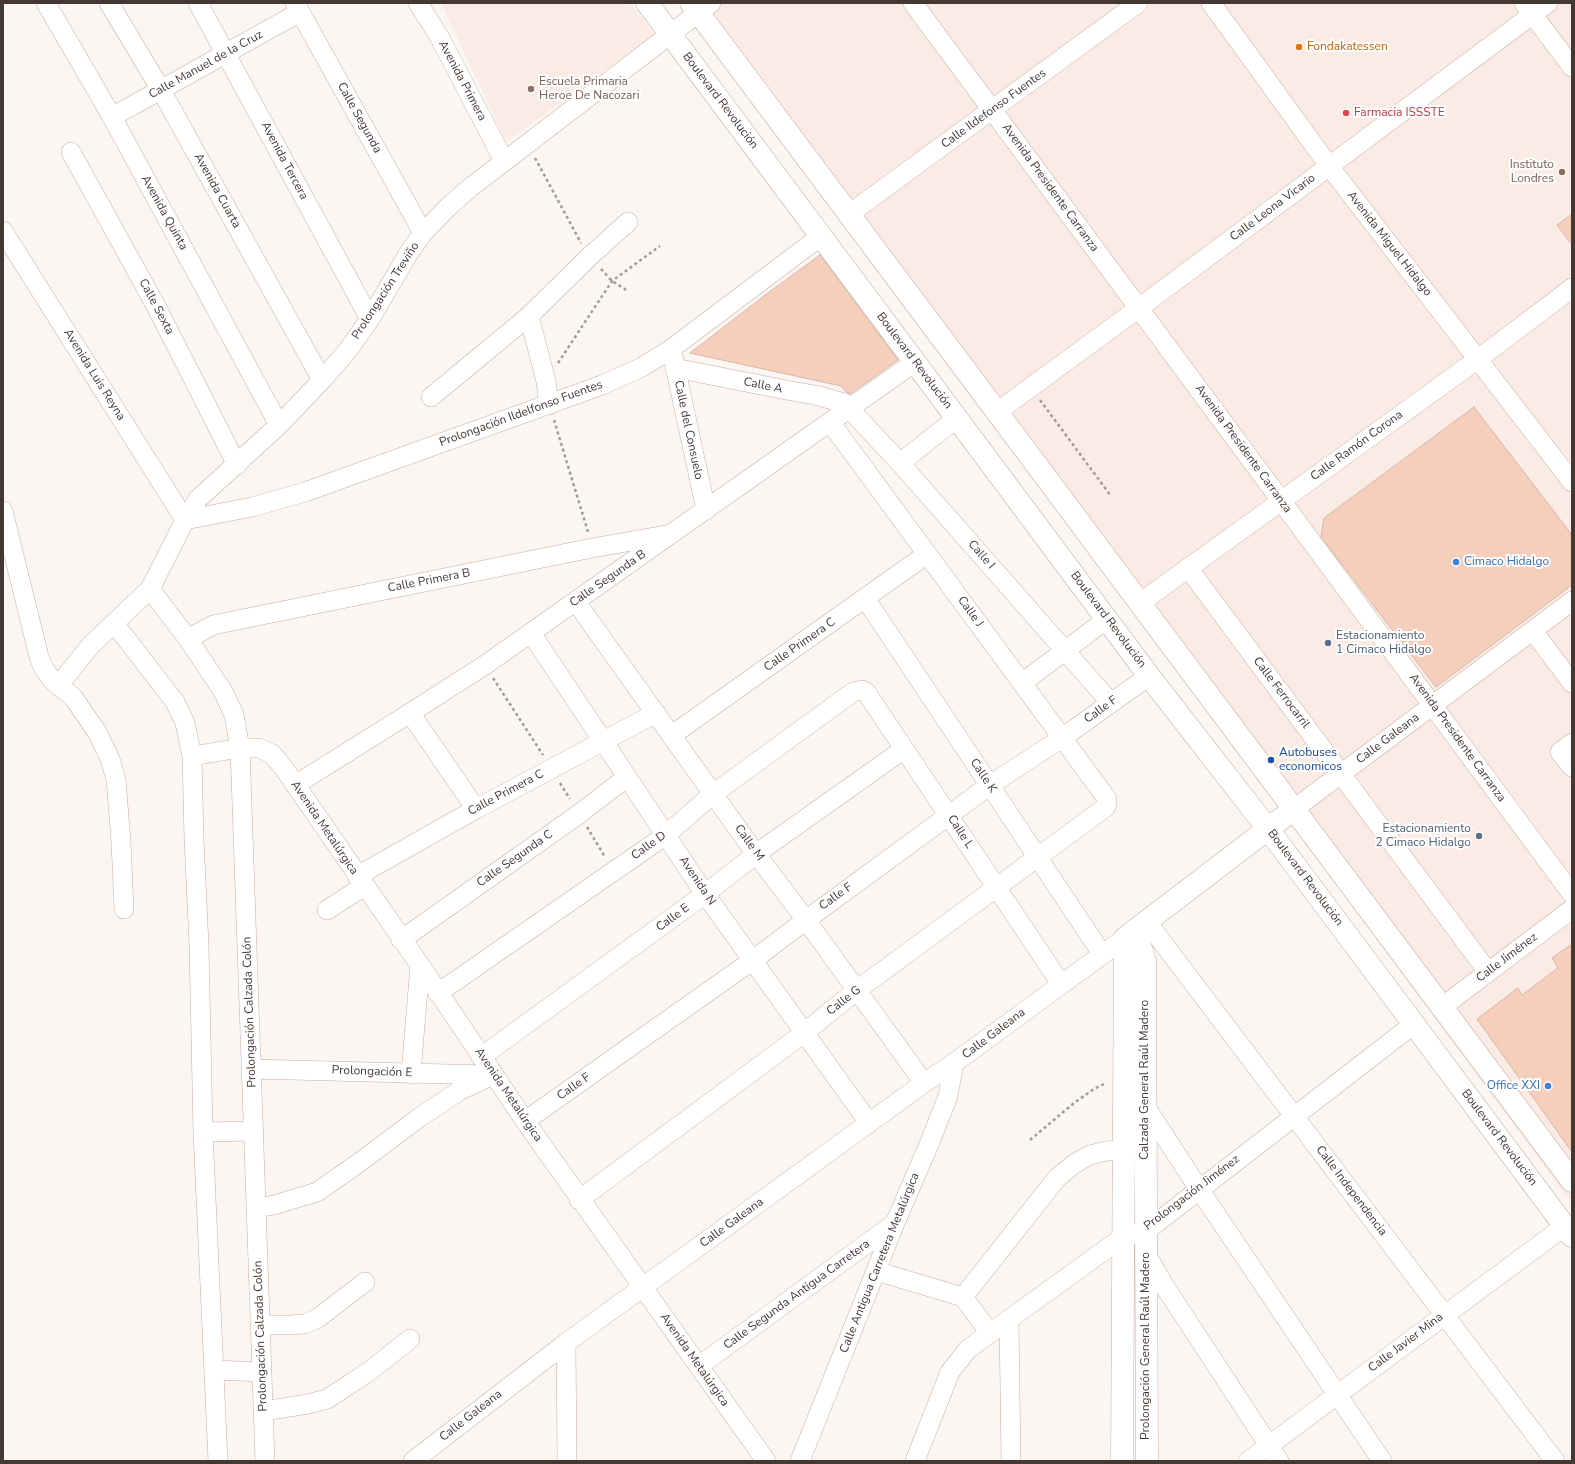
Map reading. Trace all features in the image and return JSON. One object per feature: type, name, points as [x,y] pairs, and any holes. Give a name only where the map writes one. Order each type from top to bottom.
[{"type":"main road","name":"Boulevard Revolución","points":[[647,3],[1149,676],[1268,829],[1568,1231]]},
{"type":"main road","points":[[700,6],[849,214],[1572,1181]]},
{"type":"main road","name":"Calle Galeana","points":[[1136,930],[1294,809]]},
{"type":"main road","name":"Calzada General Raúl Madero","points":[[1123,1237],[1123,1076],[1136,930]]},
{"type":"main road","name":"Calzada General Raúl Madero","points":[[1136,930],[1145,961],[1146,1231]]},
{"type":"main road","name":"Prolongación General Raúl Madero","points":[[1146,1231],[1147,1461]]},
{"type":"main road","name":"Prolongación General Raúl Madero","points":[[1122,1461],[1123,1237]]},
{"type":"street","name":"Avenida Quinta","points":[[46,3],[112,117],[279,425]]},
{"type":"street","name":"Avenida Cuarta","points":[[109,3],[161,90],[322,380]]},
{"type":"street","name":"Avenida Tercera","points":[[198,3],[370,319]]},
{"type":"street","name":"Avenida Primera","points":[[418,3],[440,38],[504,161]]},
{"type":"street","name":"Avenida Presidente Carranza","points":[[913,3],[1572,894]]},
{"type":"street","name":"Calle Ildefonso Fuentes","points":[[849,214],[1138,3]]},
{"type":"street","name":"Avenida Miguel Hidalgo","points":[[1211,3],[1329,166],[1572,482]]},
{"type":"street","name":"Prolongación Treviño","points":[[58,686],[91,645],[150,589],[185,520],[198,499],[237,465],[279,425],[348,350],[370,319],[410,251],[423,233],[454,201],[670,34],[700,6]]},
{"type":"street","name":"Calle Manuel de la Cruz","points":[[112,117],[226,54],[297,7]]},
{"type":"street","name":"Calle Segunda","points":[[297,7],[423,233]]},
{"type":"street","name":"Calle Leona Vicario","points":[[997,412],[1329,166],[1535,7]]},
{"type":"street","points":[[1535,7],[1572,67]]},
{"type":"street","name":"Calle Sexta","points":[[71,152],[157,308],[237,465]]},
{"type":"street","points":[[431,397],[529,316],[589,257],[628,222]]},
{"type":"street","name":"Avenida Luis Reyna","points":[[3,231],[185,520]]},
{"type":"street","name":"Prolongación Ildelfonso Fuentes","points":[[185,520],[252,507],[306,492],[602,385],[642,367],[671,349],[821,236]]},
{"type":"street","name":"Calle Ramón Corona","points":[[1140,603],[1478,359],[1572,288]]},
{"type":"street","points":[[529,316],[546,381],[549,405]]},
{"type":"street","name":"Calle del Consuelo","points":[[671,349],[706,510]]},
{"type":"street","name":"Calle Segunda B","points":[[295,785],[410,713],[531,633],[915,362]]},
{"type":"street","name":"Calle A","points":[[675,368],[786,390],[815,394],[844,403],[849,409]]},
{"type":"street","name":"Calle I","points":[[849,409],[900,463],[1064,652],[1111,703]]},
{"type":"street","points":[[900,463],[957,418]]},
{"type":"street","name":"Calle J","points":[[830,422],[1107,799],[1107,803]]},
{"type":"street","points":[[3,511],[39,657],[44,669],[58,686],[73,697],[97,732],[110,759],[116,779],[124,909]]},
{"type":"street","name":"Calle Primera B","points":[[188,639],[213,625],[592,548],[655,538],[674,533]]},
{"type":"street","name":"Calle Primera C","points":[[672,735],[927,554]]},
{"type":"street","name":"Calle Ferrocarril","points":[[1188,568],[1488,972]]},
{"type":"street","name":"Prolongación Calzada Colón","points":[[150,589],[188,639],[224,693],[234,715],[240,748],[265,1461]]},
{"type":"street","name":"Calle K","points":[[865,598],[1102,954]]},
{"type":"street","name":"Calle Galeana","points":[[1294,809],[1572,601]]},
{"type":"street","name":"Calle M","points":[[576,602],[756,854],[806,920],[924,1083]]},
{"type":"street","points":[[1022,683],[1107,619]]},
{"type":"street","points":[[114,623],[175,702],[185,723],[192,756],[199,945],[203,1132],[218,1461]]},
{"type":"street","points":[[1536,628],[1572,670]]},
{"type":"street","points":[[1536,628],[1572,683]]},
{"type":"street","name":"Avenida N","points":[[531,633],[705,894],[754,960],[804,1033],[869,1123]]},
{"type":"street","name":"Calle F","points":[[525,1122],[754,960],[990,785],[1062,738],[1149,676]]},
{"type":"street","name":"Calle L","points":[[853,692],[862,690],[866,692],[1061,984]]},
{"type":"street","name":"Calle D","points":[[438,993],[666,835],[714,794],[853,692]]},
{"type":"street","points":[[410,713],[476,809]]},
{"type":"street","name":"Calle Primera C","points":[[327,910],[360,881],[476,809],[656,713]]},
{"type":"street","points":[[1572,743],[1560,752],[1572,767]]},
{"type":"street","name":"Avenida Metalúrgica","points":[[192,756],[240,748],[259,748],[272,754],[420,965],[579,1200],[699,1366],[759,1457]]},
{"type":"street","name":"Calle E","points":[[481,1057],[705,894],[756,854],[904,749]]},
{"type":"street","name":"Calle Segunda C","points":[[401,940],[579,814],[627,777]]},
{"type":"street","name":"Calle G","points":[[579,1200],[804,1033],[857,990],[1105,808],[1107,803]]},
{"type":"street","name":"Calle Jiménez","points":[[1442,1007],[1572,909]]},
{"type":"street","name":"Calle Galeana","points":[[413,1461],[566,1343],[1136,930]]},
{"type":"street","name":"Calle Independencia","points":[[1136,930],[1294,1116],[1550,1459]]},
{"type":"street","points":[[411,1074],[420,965]]},
{"type":"street","name":"Prolongación Jiménez","points":[[915,1461],[950,1372],[968,1349],[1123,1237],[1146,1231],[1414,1024]]},
{"type":"street","name":"Calle Antigua Carretera Metalúrgica","points":[[800,1461],[895,1223],[933,1136],[948,1096],[954,1063]]},
{"type":"street","name":"Prolongación E","points":[[252,1069],[493,1075]]},
{"type":"street","points":[[256,1208],[274,1205],[317,1192],[420,1117],[459,1091],[493,1075]]},
{"type":"street","points":[[1145,1106],[1382,1461]]},
{"type":"street","points":[[203,1132],[254,1131]]},
{"type":"street","points":[[963,1297],[1057,1178],[1074,1164],[1090,1155],[1106,1151],[1123,1150]]},
{"type":"street","name":"Calle Segunda Antigua Carretera","points":[[699,1366],[895,1223]]},
{"type":"street","name":"Calle Javier Mina","points":[[1248,1461],[1274,1453],[1338,1394],[1444,1315],[1568,1231]]},
{"type":"street","points":[[1146,1254],[1165,1287],[1274,1453]]},
{"type":"street","points":[[876,1271],[963,1297],[990,1333]]},
{"type":"street","points":[[260,1325],[305,1324],[318,1318],[365,1282]]},
{"type":"street","points":[[1009,1320],[1011,1461]]},
{"type":"street","points":[[264,1411],[308,1404],[326,1399],[366,1374],[410,1339]]},
{"type":"street","points":[[566,1343],[567,1461]]},
{"type":"street","points":[[214,1370],[262,1372]]},
{"type":"path","points":[[527,144],[589,257],[612,281],[628,291]]},
{"type":"path","points":[[546,381],[612,281],[660,246]]},
{"type":"path","points":[[1031,387],[1110,496]]},
{"type":"path","points":[[549,405],[592,548]]},
{"type":"path","points":[[1030,1140],[1074,1103],[1094,1090],[1123,1076]]},
{"type":"shaded area","name":"Escuela Primaria Heroe De Nacozari","points":[[441,3],[630,3],[654,35],[506,142]]},
{"type":"shaded area","points":[[685,3],[1572,3],[1572,1204]]},
{"type":"building","points":[[1572,214],[1572,245],[1557,225]]},
{"type":"building","points":[[820,255],[898,360],[850,394],[841,386],[690,353],[769,292]]},
{"type":"building","name":"Cimaco Hidalgo","points":[[1474,407],[1572,535],[1572,585],[1436,687],[1321,537],[1324,518]]},
{"type":"building","name":"Office XXI","points":[[1572,944],[1572,1152],[1477,1019],[1518,988],[1522,995],[1558,968],[1552,958]]},
{"type":"place","name":"Fondakatessen","points":[[1299,47]]},
{"type":"place","name":"Escuela Primaria Heroe De Nacozari","points":[[531,89]]},
{"type":"place","name":"Farmacia ISSSTE","points":[[1346,113]]},
{"type":"place","name":"Instituto Londres","points":[[1562,172]]},
{"type":"place","name":"Cimaco Hidalgo","points":[[1456,562]]},
{"type":"place","name":"Estacionamiento 1 Cimaco Hidalgo","points":[[1328,643]]},
{"type":"place","name":"Autobuses economicos","points":[[1271,760]]},
{"type":"place","name":"Estacionamiento 2 Cimaco Hidalgo","points":[[1479,836]]},
{"type":"place","name":"Office XXI","points":[[1548,1086]]}]
